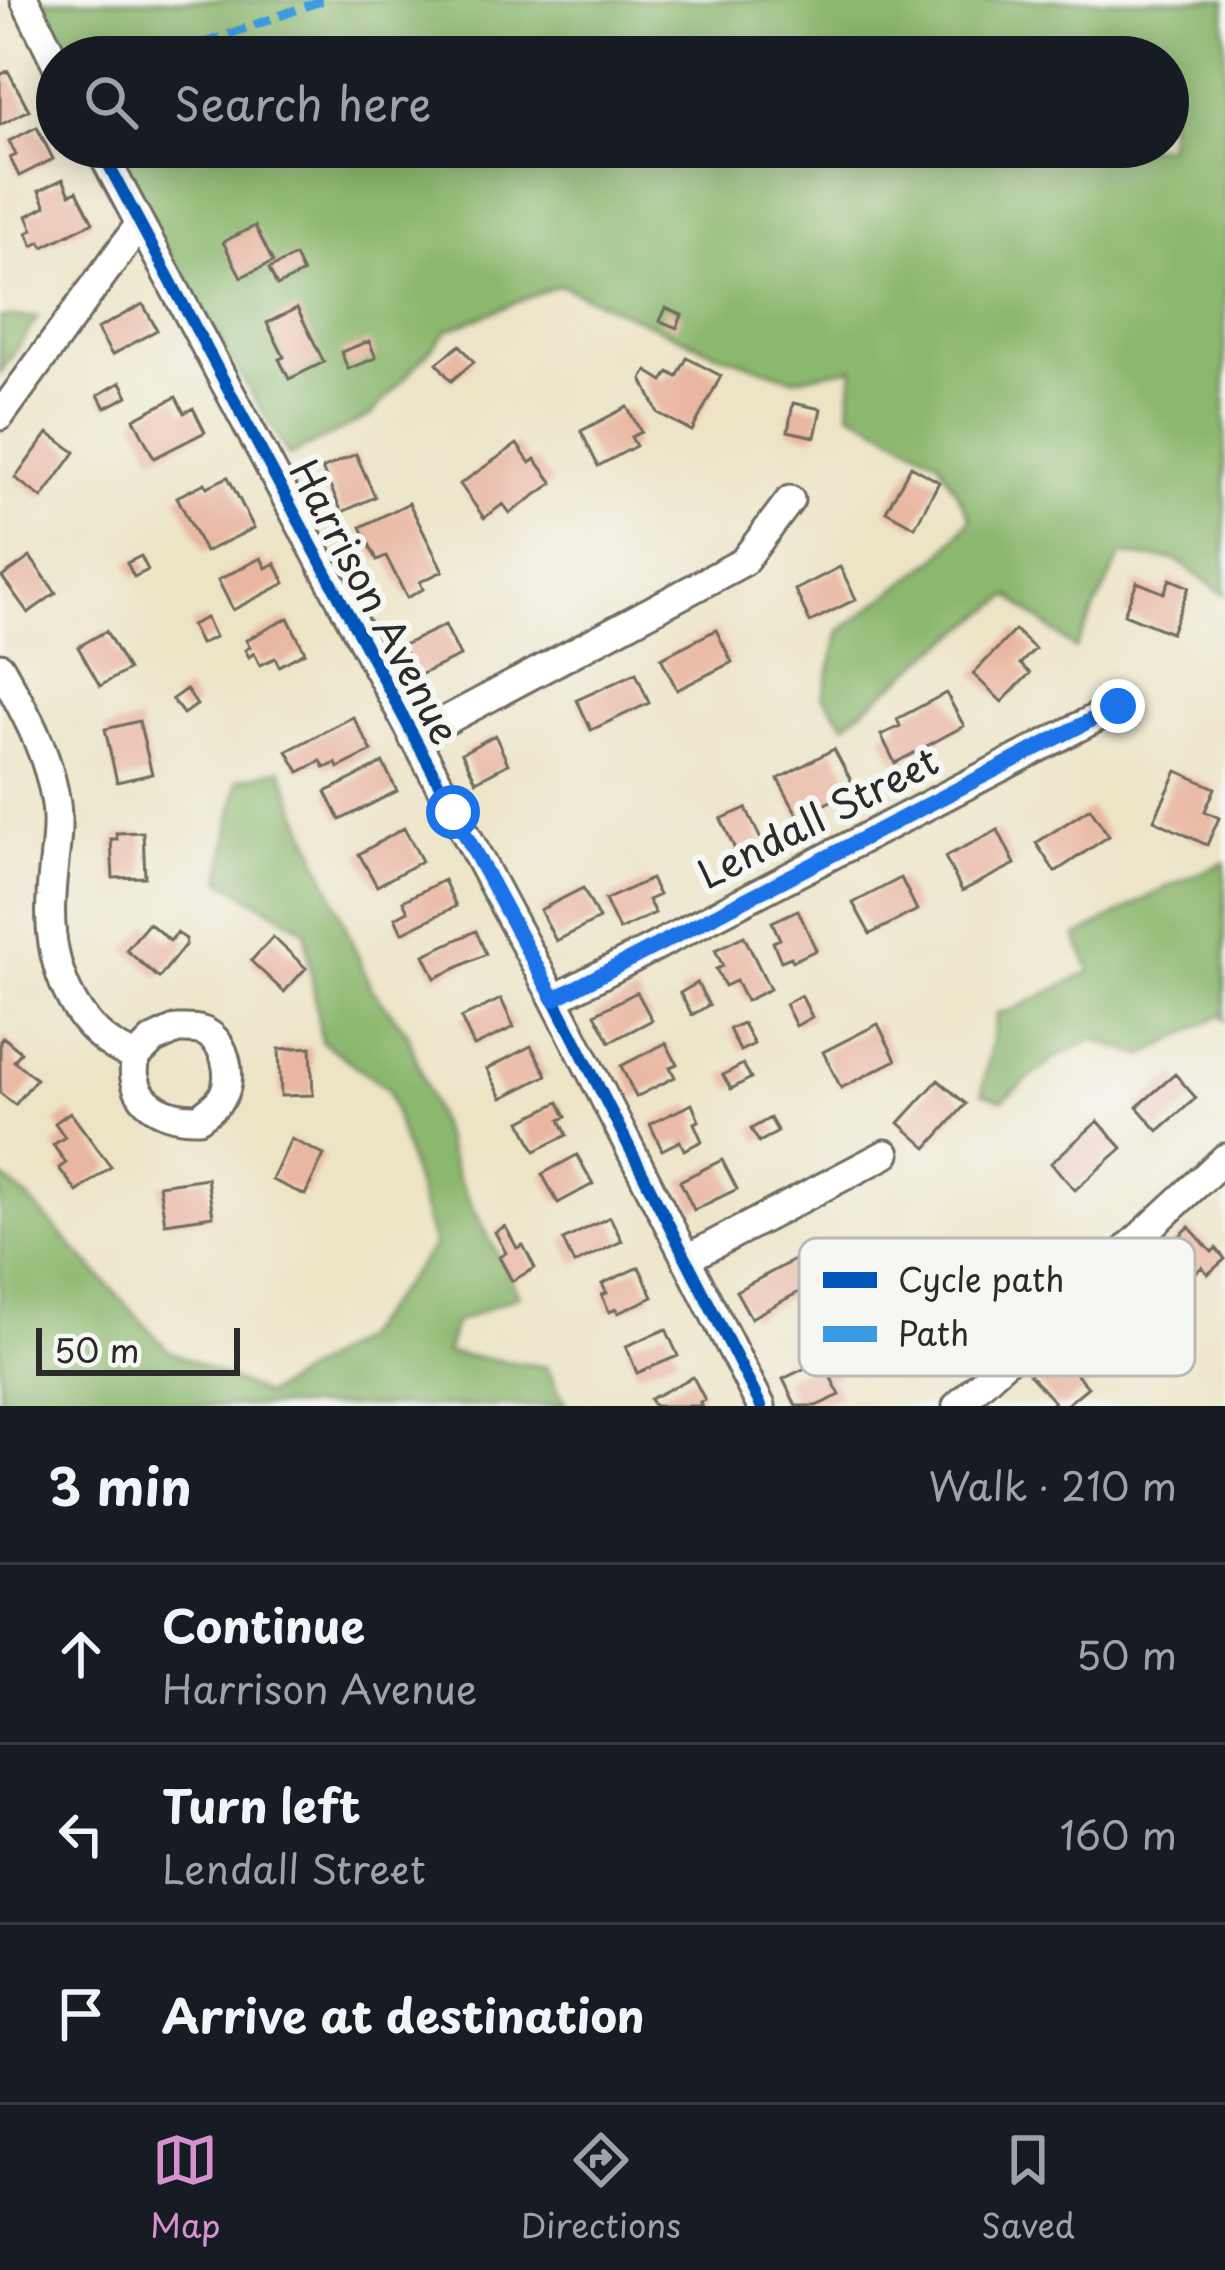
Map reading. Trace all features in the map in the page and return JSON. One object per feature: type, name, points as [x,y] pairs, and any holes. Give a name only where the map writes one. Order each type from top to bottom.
[{"type":"street","points":[[25,0],[43,36]]},
{"type":"street","name":"Harrison Avenue","points":[[110,168],[554,999],[761,1406]]},
{"type":"street","points":[[0,416],[139,225]]},
{"type":"street","points":[[412,738],[742,562],[790,500]]},
{"type":"street","points":[[0,667],[46,760],[57,808],[50,901],[64,988],[87,1027],[116,1050],[136,1058]]},
{"type":"street","name":"Lendall Street","points":[[554,999],[1118,706]]},
{"type":"street","points":[[686,1258],[886,1154]]},
{"type":"street","points":[[1139,1238],[1225,1158]]},
{"type":"street","points":[[957,1406],[989,1376]]},
{"type":"green space","points":[[44,0],[1225,0],[1225,595],[1176,560],[1121,555],[1075,649],[1010,596],[845,724],[823,696],[840,631],[941,555],[971,518],[938,460],[849,411],[853,368],[793,379],[712,351],[560,285],[448,330],[371,415],[289,456],[121,168],[1189,168],[1189,36],[60,36]]},
{"type":"green space","points":[[0,317],[38,317],[0,373]]},
{"type":"green space","points":[[281,769],[371,988],[407,1032],[458,1179],[519,1295],[455,1323],[446,1353],[547,1367],[566,1406],[0,1403],[0,1175],[26,1196],[168,1350],[266,1395],[360,1338],[434,1246],[388,1089],[321,1041],[305,930],[221,880],[238,780]]},
{"type":"green space","points":[[1225,862],[1225,1020],[1221,1015],[1143,1056],[1094,1039],[1057,1057],[1002,1100],[982,1093],[997,1013],[1013,1010],[1091,971],[1076,937],[1165,888]]},
{"type":"building","points":[[8,71],[29,110],[0,125],[0,75]]},
{"type":"building","points":[[36,128],[36,168],[19,176],[10,158],[16,155],[9,141]]},
{"type":"building","points":[[63,179],[70,194],[77,191],[93,222],[43,247],[40,242],[33,246],[27,216],[46,206],[39,191]]},
{"type":"building","points":[[255,226],[273,262],[241,277],[223,242]]},
{"type":"building","points":[[295,256],[303,273],[277,286],[269,269]]},
{"type":"building","points":[[143,304],[157,330],[112,355],[97,329]]},
{"type":"building","points":[[297,308],[324,362],[289,379],[267,323]]},
{"type":"building","points":[[666,308],[682,315],[677,328],[660,321]]},
{"type":"building","points":[[369,341],[376,358],[348,369],[341,352]]},
{"type":"building","points":[[460,345],[474,362],[451,381],[437,363]]},
{"type":"building","points":[[687,358],[721,376],[692,431],[658,413],[642,379],[647,371],[663,381],[669,372],[677,377]]},
{"type":"building","points":[[121,382],[128,396],[105,408],[98,395]]},
{"type":"building","points":[[176,397],[184,413],[193,408],[205,432],[154,458],[134,419]]},
{"type":"building","points":[[793,403],[821,409],[815,437],[788,431]]},
{"type":"building","points":[[627,407],[641,432],[631,437],[636,446],[598,466],[581,431]]},
{"type":"building","points":[[48,433],[75,452],[42,498],[15,478]]},
{"type":"building","points":[[517,444],[553,483],[510,513],[503,504],[484,518],[460,484]]},
{"type":"building","points":[[356,454],[375,497],[342,512],[322,469]]},
{"type":"building","points":[[911,466],[939,482],[915,527],[886,511]]},
{"type":"building","points":[[228,477],[254,528],[205,552],[177,497]]},
{"type":"building","points":[[409,503],[443,571],[420,582],[423,589],[407,598],[386,556],[377,560],[361,527]]},
{"type":"building","points":[[141,556],[148,570],[134,577],[127,563]]},
{"type":"building","points":[[30,557],[56,593],[28,613],[2,577]]},
{"type":"building","points":[[261,558],[266,568],[275,563],[285,583],[233,610],[218,580]]},
{"type":"building","points":[[840,567],[856,599],[810,622],[795,590]]},
{"type":"building","points":[[1170,579],[1189,587],[1171,633],[1124,614],[1137,582],[1164,593]]},
{"type":"building","points":[[206,618],[215,637],[200,644],[191,625]]},
{"type":"building","points":[[288,618],[305,652],[279,666],[275,658],[260,665],[254,653],[249,657],[246,640]]},
{"type":"building","points":[[445,625],[460,656],[417,676],[402,646]]},
{"type":"building","points":[[716,630],[732,662],[677,690],[661,658]]},
{"type":"building","points":[[1015,630],[1035,649],[1020,664],[1030,673],[1002,702],[973,674]]},
{"type":"building","points":[[106,631],[128,670],[100,686],[78,647]]},
{"type":"building","points":[[636,673],[649,703],[591,730],[577,700]]},
{"type":"building","points":[[186,689],[197,705],[183,714],[172,699]]},
{"type":"building","points":[[946,693],[964,726],[895,763],[881,735],[900,726],[897,719]]},
{"type":"building","points":[[353,717],[372,751],[338,768],[336,763],[325,768],[321,761],[299,772],[287,751]]},
{"type":"building","points":[[139,721],[152,774],[117,782],[105,729]]},
{"type":"building","points":[[495,735],[508,764],[476,781],[462,753]]},
{"type":"building","points":[[834,749],[855,788],[799,818],[778,779]]},
{"type":"building","points":[[383,763],[397,791],[340,820],[326,792]]},
{"type":"building","points":[[1177,771],[1215,788],[1205,811],[1219,818],[1207,845],[1154,820]]},
{"type":"building","points":[[746,808],[765,848],[740,860],[721,819]]},
{"type":"building","points":[[1090,808],[1109,836],[1055,872],[1036,843]]},
{"type":"building","points":[[404,828],[422,861],[377,886],[359,854]]},
{"type":"building","points":[[998,830],[1015,864],[962,891],[945,857]]},
{"type":"building","points":[[143,832],[145,877],[113,878],[111,839],[117,839],[116,833]]},
{"type":"building","points":[[901,878],[917,910],[870,934],[853,903]]},
{"type":"building","points":[[651,879],[659,895],[648,900],[655,913],[619,930],[605,900]]},
{"type":"building","points":[[444,880],[456,906],[402,933],[395,918],[408,911],[403,901]]},
{"type":"building","points":[[583,888],[599,919],[556,941],[540,910]]},
{"type":"building","points":[[798,910],[816,950],[781,961],[773,942],[780,939],[772,922]]},
{"type":"building","points":[[149,923],[170,941],[177,933],[186,939],[159,978],[126,950]]},
{"type":"building","points":[[476,931],[486,954],[435,978],[424,955]]},
{"type":"building","points":[[744,936],[770,989],[746,1001],[736,981],[725,986],[716,969],[723,966],[715,950]]},
{"type":"building","points":[[273,937],[306,968],[284,992],[251,961]]},
{"type":"building","points":[[697,983],[709,1005],[692,1015],[680,993]]},
{"type":"building","points":[[637,992],[652,1020],[610,1042],[595,1014]]},
{"type":"building","points":[[801,995],[812,1017],[796,1026],[785,1004]]},
{"type":"building","points":[[501,999],[514,1027],[474,1046],[461,1018]]},
{"type":"building","points":[[743,1023],[754,1044],[740,1051],[729,1029]]},
{"type":"building","points":[[878,1024],[896,1060],[841,1088],[823,1052]]},
{"type":"building","points":[[3,1037],[21,1052],[14,1061],[36,1079],[15,1105],[0,1093]]},
{"type":"building","points":[[666,1043],[677,1064],[670,1067],[675,1077],[636,1097],[621,1066]]},
{"type":"building","points":[[531,1046],[547,1075],[502,1098],[487,1069]]},
{"type":"building","points":[[311,1047],[313,1095],[281,1096],[279,1049]]},
{"type":"building","points":[[743,1064],[751,1078],[731,1089],[723,1075]]},
{"type":"building","points":[[1175,1074],[1196,1098],[1158,1131],[1137,1107]]},
{"type":"building","points":[[938,1080],[966,1104],[927,1148],[899,1123]]},
{"type":"building","points":[[559,1102],[567,1135],[535,1151],[521,1121]]},
{"type":"building","points":[[692,1104],[702,1141],[684,1150],[680,1141],[662,1150],[650,1124]]},
{"type":"building","points":[[70,1112],[111,1167],[77,1192],[59,1168],[66,1163],[53,1145],[65,1137],[55,1123]]},
{"type":"building","points":[[770,1118],[778,1132],[759,1142],[751,1129]]},
{"type":"building","points":[[1098,1121],[1122,1148],[1075,1190],[1051,1163]]},
{"type":"building","points":[[291,1139],[324,1155],[305,1195],[272,1180]]},
{"type":"building","points":[[577,1155],[593,1184],[558,1203],[542,1174]]},
{"type":"building","points":[[722,1160],[737,1189],[694,1210],[680,1181]]},
{"type":"building","points":[[207,1178],[213,1216],[165,1223],[159,1185]]},
{"type":"building","points":[[610,1217],[622,1241],[574,1264],[563,1240]]},
{"type":"building","points":[[505,1226],[517,1248],[523,1245],[535,1268],[512,1281],[499,1257],[506,1253],[495,1232]]},
{"type":"building","points":[[1189,1227],[1225,1259],[1208,1274],[1202,1267],[1195,1273],[1195,1238],[1178,1238]]},
{"type":"building","points":[[796,1259],[799,1265],[799,1292],[751,1318],[736,1291]]},
{"type":"building","points":[[639,1267],[653,1297],[618,1313],[616,1309],[609,1312],[602,1284]]},
{"type":"building","points":[[666,1329],[678,1356],[637,1373],[626,1346]]},
{"type":"building","points":[[799,1371],[799,1376],[834,1376],[831,1378],[840,1395],[816,1406],[796,1406],[783,1379]]},
{"type":"building","points":[[1031,1376],[1078,1376],[1088,1387],[1065,1406],[1049,1406],[1054,1402]]},
{"type":"building","points":[[693,1377],[705,1400],[702,1406],[654,1406],[650,1399]]},
{"type":"marked path","points":[[224,36],[323,0]]},
{"type":"cycle path","points":[[110,168],[554,999],[761,1406]]},
{"type":"cycle path","points":[[554,999],[1117,707]]},
{"type":"route","points":[[453,812],[554,999],[1118,706]]}]
